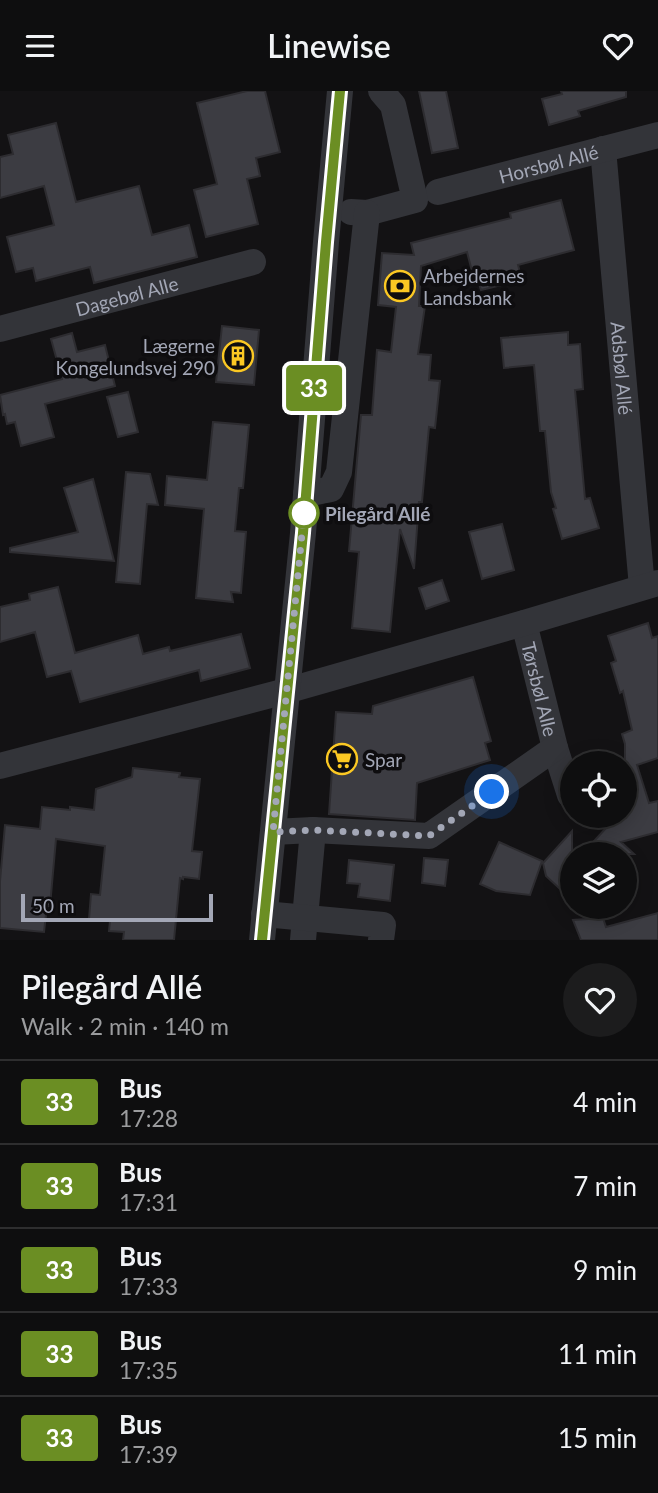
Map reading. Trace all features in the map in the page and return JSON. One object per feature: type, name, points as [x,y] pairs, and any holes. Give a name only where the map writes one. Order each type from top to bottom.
[{"type":"street","points":[[340,91],[306,494],[263,927],[304,929],[383,925],[382,940]]},
{"type":"street","points":[[329,210],[366,213],[415,200],[393,105],[381,91]]},
{"type":"street","name":"Horsbøl Allé","points":[[438,192],[658,135]]},
{"type":"street","name":"Adsbøl Allé","points":[[603,149],[650,585]]},
{"type":"street","points":[[306,494],[331,489],[339,472],[366,213]]},
{"type":"street","name":"Dagebøl Alle","points":[[0,329],[253,262]]},
{"type":"street","points":[[0,767],[286,691],[650,585]]},
{"type":"street","name":"Tørsbøl Alle","points":[[524,623],[560,764]]},
{"type":"street","points":[[273,832],[313,830],[429,836],[555,748]]},
{"type":"street","points":[[304,929],[313,830]]},
{"type":"building","points":[[247,91],[265,91],[280,152],[256,158],[260,176],[247,179],[258,224],[206,237],[194,190],[217,184],[197,103]]},
{"type":"building","points":[[419,91],[446,91],[458,148],[432,153]]},
{"type":"building","points":[[561,91],[626,91],[626,97],[578,111],[580,116],[549,125],[542,99],[562,94]]},
{"type":"building","points":[[56,123],[76,202],[139,186],[152,235],[189,225],[197,257],[94,283],[90,267],[36,281],[33,268],[16,272],[7,237],[54,225],[44,186],[0,198],[0,157],[13,154],[8,135]]},
{"type":"building","points":[[561,200],[574,250],[518,265],[522,280],[481,290],[477,278],[474,279],[467,252],[421,266],[419,306],[425,306],[418,354],[431,355],[429,380],[440,381],[435,428],[429,427],[414,569],[400,529],[390,632],[352,628],[359,552],[349,551],[361,415],[372,415],[377,350],[391,352],[396,307],[378,305],[382,253],[414,255],[411,243],[511,218],[510,213]]},
{"type":"building","name":"Lægerne Kongelundsvej 290","points":[[222,326],[259,330],[254,385],[216,382]]},
{"type":"building","points":[[568,332],[568,345],[580,344],[583,389],[575,390],[585,499],[590,498],[599,528],[562,539],[553,509],[556,508],[551,492],[545,431],[540,431],[534,365],[504,368],[501,338]]},
{"type":"building","points":[[72,333],[77,352],[105,345],[115,386],[45,404],[54,437],[21,446],[15,422],[7,424],[5,414],[3,415],[0,395],[62,379],[51,339]]},
{"type":"building","points":[[128,392],[138,432],[118,437],[107,397]]},
{"type":"building","points":[[213,422],[249,425],[243,488],[239,488],[235,531],[246,532],[241,593],[231,592],[233,602],[196,598],[204,509],[165,505],[167,476],[207,480]]},
{"type":"building","points":[[126,472],[150,474],[158,505],[147,504],[140,584],[116,582]]},
{"type":"building","points":[[93,479],[114,561],[10,552],[10,548],[78,532],[64,488]]},
{"type":"building","points":[[502,524],[514,570],[482,579],[469,532]]},
{"type":"building","points":[[442,580],[449,601],[426,609],[419,588]]},
{"type":"building","points":[[58,587],[75,653],[138,635],[143,654],[169,647],[170,651],[241,634],[250,668],[201,681],[199,670],[80,702],[71,671],[47,677],[35,632],[0,642],[0,607],[30,600],[29,594]]},
{"type":"building","points":[[648,623],[652,638],[658,636],[658,758],[637,765],[637,751],[625,751],[622,734],[632,730],[623,691],[620,693],[611,663],[616,661],[608,636]]},
{"type":"building","points":[[473,677],[491,741],[485,743],[490,760],[417,783],[415,820],[329,814],[336,712],[372,714],[373,706]]},
{"type":"building","points":[[637,765],[649,803],[658,801],[658,832],[621,842],[593,842],[606,828],[637,828]]},
{"type":"building","points":[[133,768],[180,773],[179,777],[200,779],[192,851],[202,852],[199,879],[180,878],[174,940],[123,940],[124,932],[109,931],[110,921],[89,919],[91,894],[100,895],[105,846],[56,839],[50,906],[47,906],[44,932],[0,928],[0,881],[5,825],[40,829],[42,807],[94,810],[96,789],[132,777]]},
{"type":"building","points":[[572,831],[572,842],[562,842]]},
{"type":"building","points":[[499,842],[542,861],[530,895],[496,891],[480,884]]},
{"type":"building","points":[[560,844],[560,889],[546,876],[543,863]]},
{"type":"building","points":[[424,858],[448,860],[445,886],[422,883]]},
{"type":"building","points":[[349,860],[394,865],[390,901],[358,897],[360,884],[347,883]]},
{"type":"building","points":[[658,913],[658,940],[581,940],[573,920],[603,919],[606,927]]},
{"type":"bus line","name":"33","points":[[262,940],[303,533],[340,91]]},
{"type":"place","name":"Arbejdernes Landsbank","points":[[400,286]]},
{"type":"place","name":"Lægerne Kongelundsvej 290","points":[[238,356]]},
{"type":"place","name":"Pilegård Allé","points":[[304,513]]},
{"type":"place","name":"Spar","points":[[342,759]]},
{"type":"route","points":[[304,513],[273,832],[313,830],[429,836],[492,792]]}]
